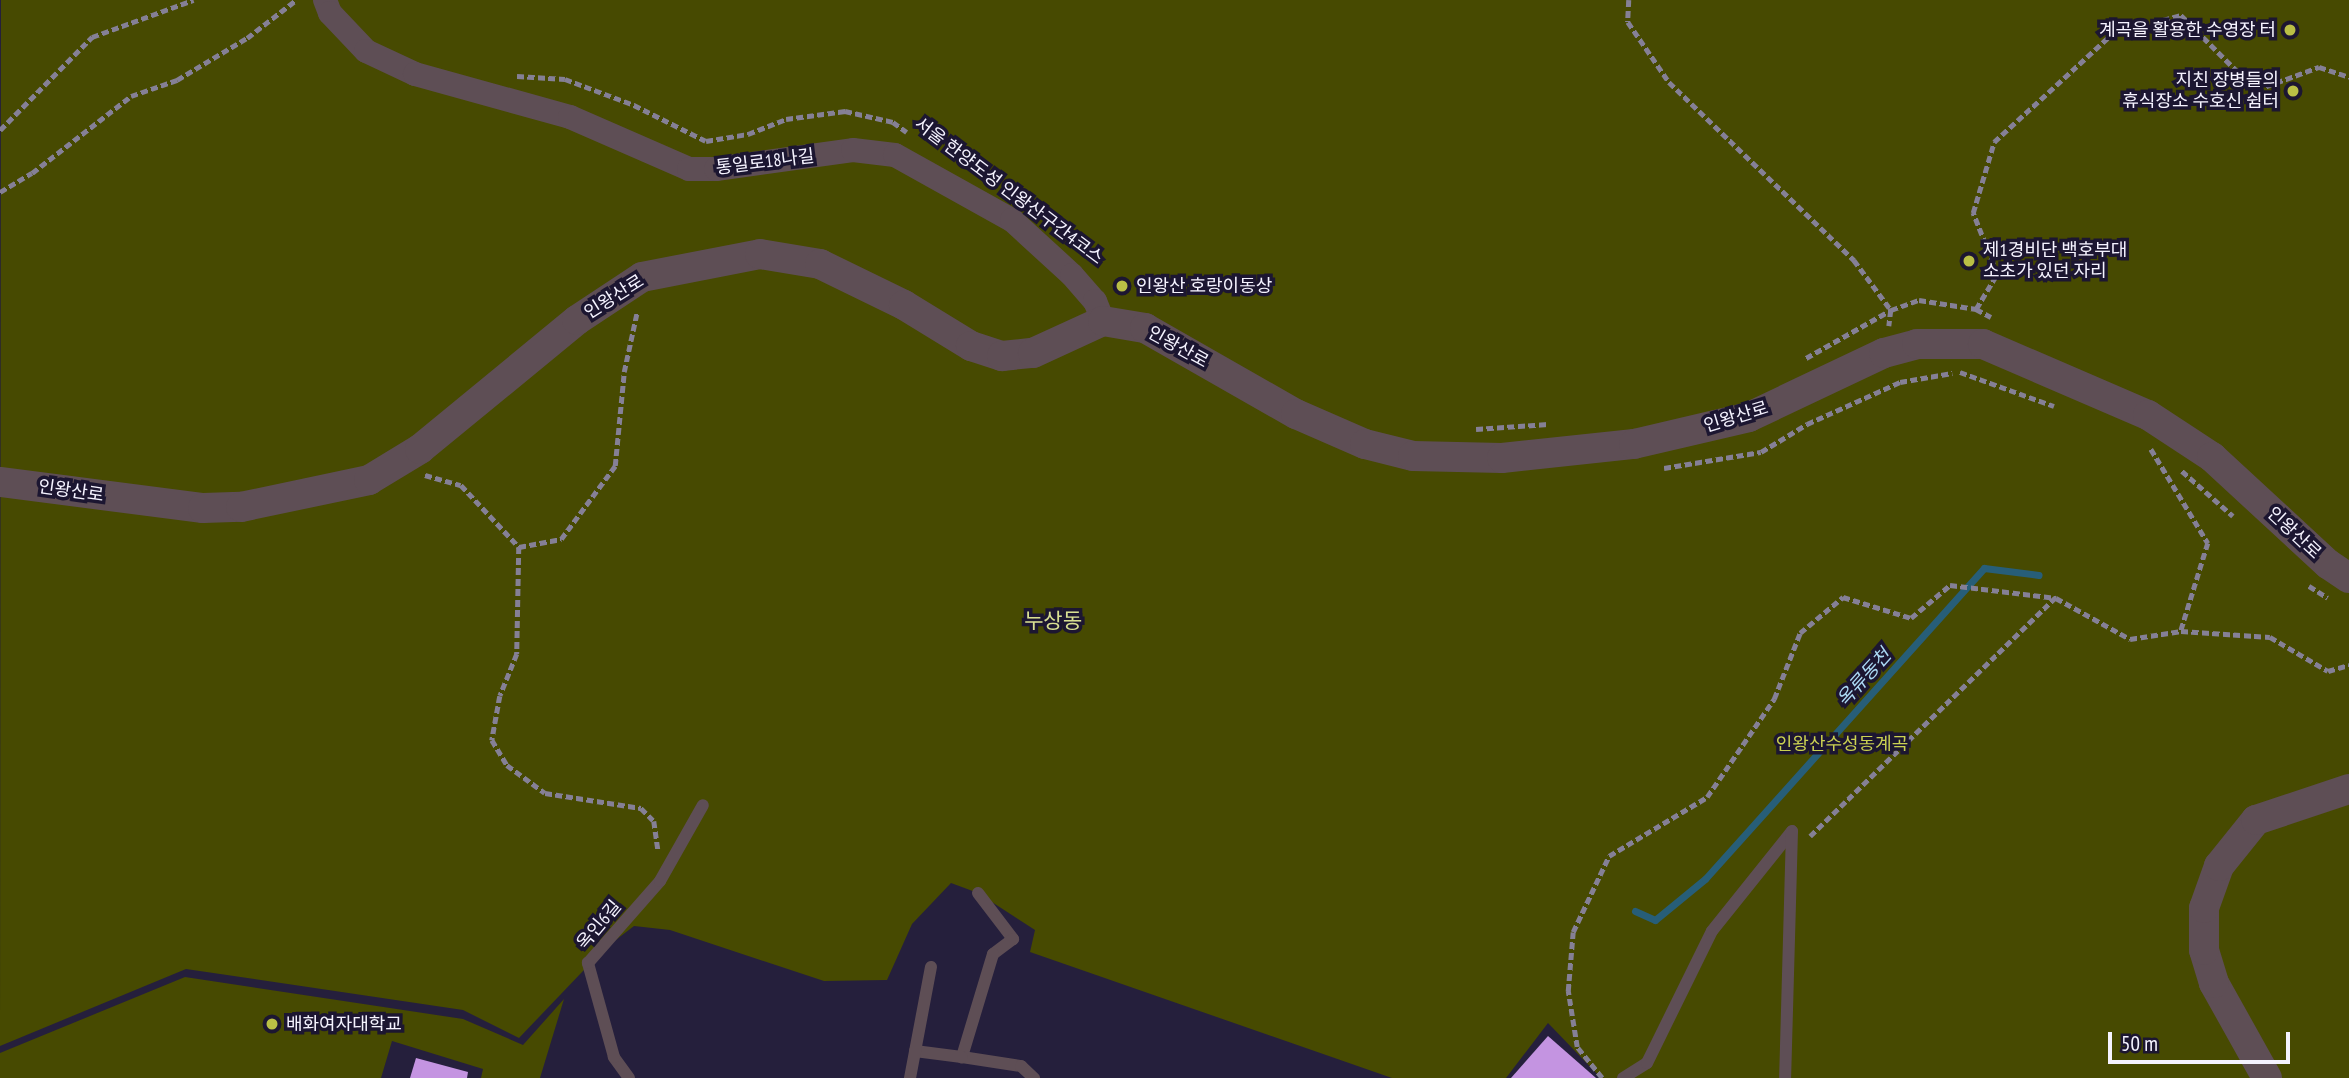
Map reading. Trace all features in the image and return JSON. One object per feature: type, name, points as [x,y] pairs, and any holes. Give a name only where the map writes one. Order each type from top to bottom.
[{"type":"street","name":"통일로18나길","points":[[325,0],[330,13],[366,51],[415,74],[570,117],[689,169],[716,170],[853,150],[895,155],[1012,220],[1072,275],[1095,302],[1103,321]]},
{"type":"street","name":"인왕산로","points":[[0,482],[203,508],[254,505],[369,480],[420,449],[577,320],[642,277],[760,254],[820,264],[904,304],[971,346],[1002,356],[1033,353],[1103,321],[1145,328],[1296,414],[1365,444],[1413,456],[1502,458],[1634,444],[1749,417],[1884,353],[1917,344],[1983,344],[2148,415],[2212,457],[2344,591]]},
{"type":"street","points":[[2267,1078],[2214,983],[2204,950],[2204,908],[2219,866],[2256,820],[2349,789]]},
{"type":"lane","name":"옥인6길","points":[[629,1078],[614,1057],[588,963],[660,881],[703,805]]},
{"type":"lane","points":[[1623,1078],[1647,1063],[1712,931],[1792,831],[1785,1078]]},
{"type":"lane","points":[[962,1057],[993,954],[1013,939],[978,893]]},
{"type":"lane","points":[[910,1078],[931,967]]},
{"type":"lane","points":[[915,1051],[1021,1066],[1034,1078]]},
{"type":"path","points":[[0,130],[92,37],[193,0]]},
{"type":"path","points":[[0,192],[32,173],[131,96],[177,80],[247,38],[296,0]]},
{"type":"path","points":[[1629,0],[1628,22],[1669,82],[1854,260],[1891,310]]},
{"type":"path","points":[[1976,309],[1997,274],[1973,213],[1994,142],[2112,34],[2181,15],[2256,89],[2319,67],[2349,77]]},
{"type":"path","name":"서울 한양도성 인왕산구간4코스","points":[[507,75],[565,79],[634,105],[706,141],[748,134],[786,119],[845,111],[893,122],[915,138]]},
{"type":"path","points":[[1803,360],[1891,310],[1919,300],[1976,309],[2000,323]]},
{"type":"path","points":[[519,547],[561,539],[615,466],[624,372],[635,315],[643,304]]},
{"type":"path","points":[[1664,468],[1761,453],[1807,424],[1899,382],[1958,372],[2058,408]]},
{"type":"path","points":[[1469,429],[1560,423]]},
{"type":"path","points":[[2166,457],[2146,440],[2208,543],[2181,631]]},
{"type":"path","points":[[2176,466],[2236,519]]},
{"type":"path","points":[[422,475],[461,485],[519,547],[517,654],[500,696],[492,740],[507,765],[545,793],[641,808],[654,821],[660,881]]},
{"type":"path","points":[[2307,584],[2344,591]]},
{"type":"path","points":[[1602,1078],[1577,1047],[1568,990],[1573,932],[1609,856],[1707,797],[1774,699],[1800,633],[1843,597],[1912,618],[1951,585],[2056,598],[2130,639],[2181,631],[2270,637],[2328,671],[2349,665]]},
{"type":"path","points":[[1807,839],[2056,598]]},
{"type":"green space","name":"인왕산수성동계곡","points":[[1,0],[2349,0],[2349,1078],[1601,1078],[1548,1023],[1506,1078],[1392,1078],[1030,952],[1035,930],[978,893],[951,883],[912,924],[887,980],[824,981],[670,930],[634,926],[604,949],[519,1038],[463,1010],[186,969],[0,1046]]},
{"type":"green space","name":"배화여자대학교","points":[[185,977],[463,1019],[523,1045],[564,999],[540,1078],[481,1078],[483,1069],[392,1041],[381,1078],[0,1078],[0,1053]]},
{"type":"building","points":[[1548,1036],[1596,1078],[1511,1078]]},
{"type":"building","points":[[416,1058],[468,1072],[467,1078],[410,1078]]},
{"type":"waterway","name":"옥류동천","points":[[1635,911],[1655,920],[1705,879],[1984,568],[2039,575]]},
{"type":"place","name":"계곡을 활용한 수영장 터","points":[[2290,30]]},
{"type":"place","name":"지친 장병들의 휴식장소 수호신 쉼터","points":[[2293,91]]},
{"type":"place","name":"제1경비단 백호부대 소초가 있던 자리","points":[[1969,261]]},
{"type":"place","name":"인왕산 호랑이동상","points":[[1122,286]]},
{"type":"place","name":"배화여자대학교","points":[[272,1024]]},
{"type":"district","name":"누상동","points":[[1053,621]]}]
